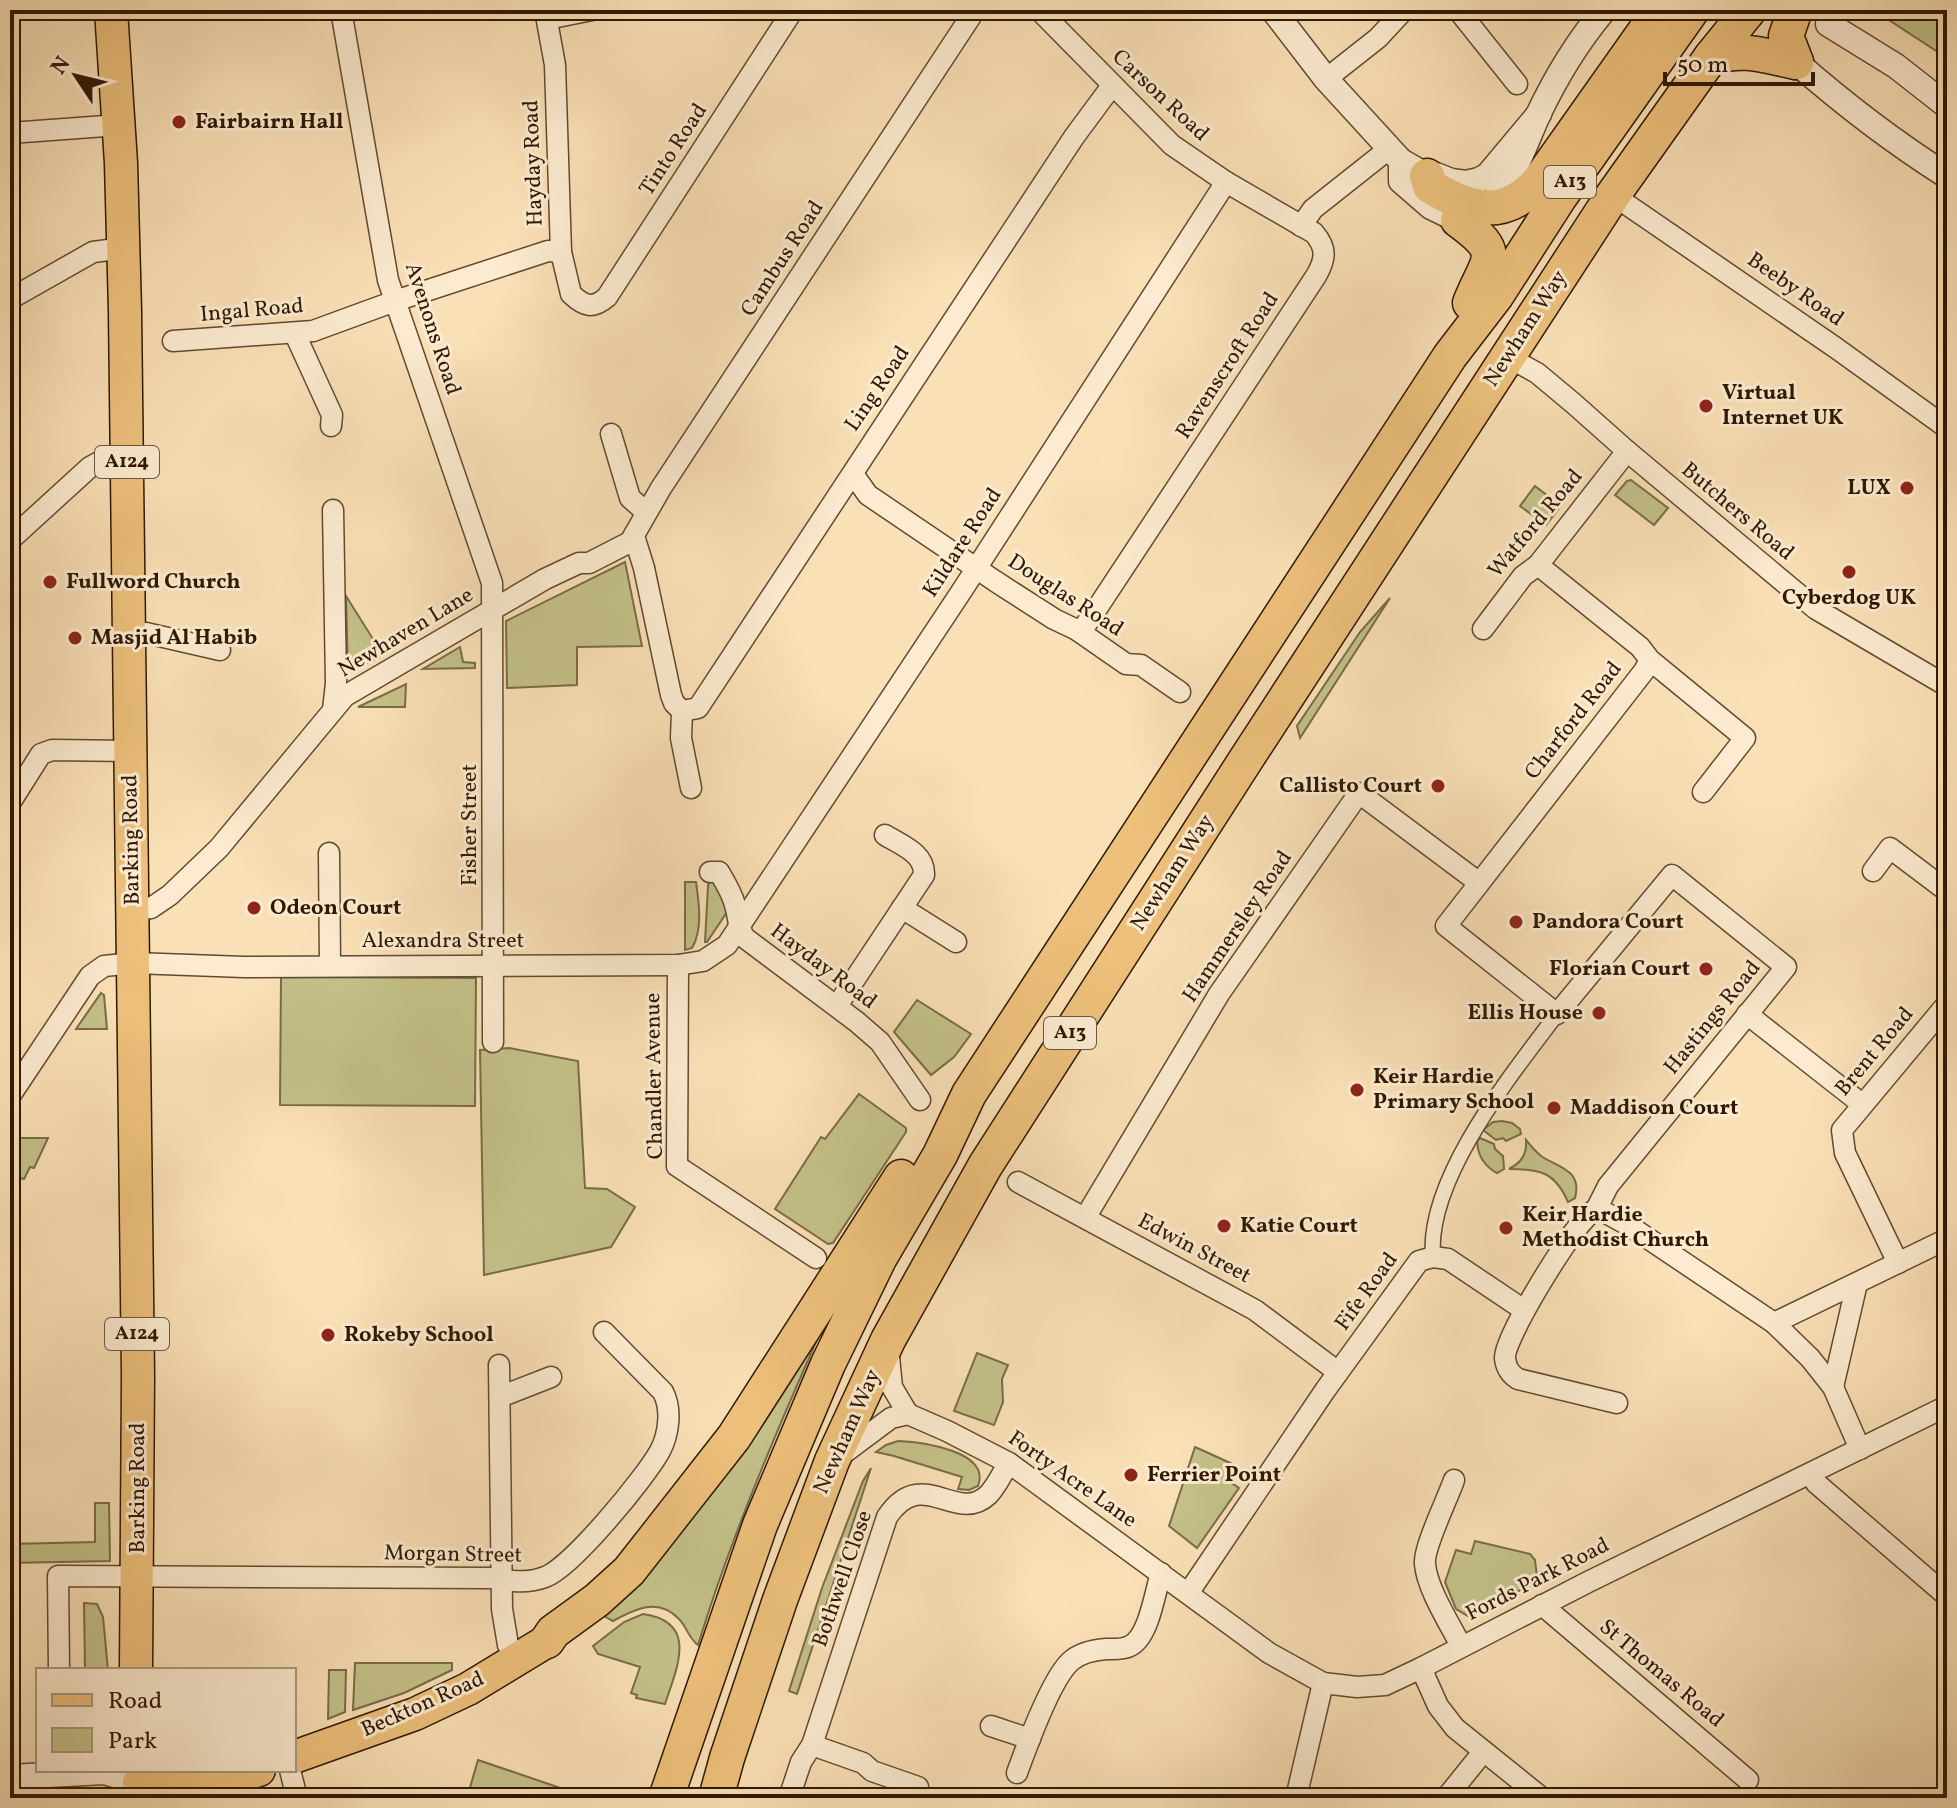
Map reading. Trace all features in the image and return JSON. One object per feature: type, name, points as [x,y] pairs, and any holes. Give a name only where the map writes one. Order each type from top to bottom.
[{"type":"highway","points":[[1471,215],[1518,201],[1539,181],[1660,10]]},
{"type":"highway","name":"Newham Way","points":[[666,1798],[760,1525],[822,1379],[879,1259],[940,1155],[969,1094],[1450,356],[1496,296],[1559,198],[1692,10]]},
{"type":"highway","name":"Newham Way","points":[[716,1798],[780,1600],[832,1461],[888,1340],[1005,1133],[1613,195],[1711,57],[1749,10]]},
{"type":"highway","points":[[1795,10],[1786,36],[1796,62]]},
{"type":"highway","points":[[1711,57],[1731,52],[1762,52],[1796,62]]},
{"type":"highway","points":[[1417,166],[1430,186],[1469,206],[1489,249],[1487,270],[1478,284],[1450,356]]},
{"type":"highway","name":"A13","points":[[547,1641],[553,1632],[597,1600],[629,1571],[725,1449],[929,1131],[969,1094]]},
{"type":"main road","name":"Barking Road","points":[[111,10],[124,248],[134,963],[136,1668]]},
{"type":"main road","name":"Beckton Road","points":[[296,1756],[415,1714],[468,1689],[547,1641]]},
{"type":"main road","points":[[139,1783],[173,1788],[221,1775],[249,1773]]},
{"type":"main road","points":[[210,1798],[249,1773]]},
{"type":"street","name":"Avenons Road","points":[[341,10],[388,280],[492,583],[493,609]]},
{"type":"street","points":[[546,14],[592,10]]},
{"type":"street","name":"Tinto Road","points":[[587,305],[598,305],[607,297],[793,10]]},
{"type":"street","name":"Cambus Road","points":[[634,536],[646,512],[975,10]]},
{"type":"street","name":"Carson Road","points":[[1039,10],[1111,87],[1172,145],[1226,182],[1301,226]]},
{"type":"street","points":[[1273,10],[1326,79],[1417,166],[1466,183],[1479,180],[1488,175],[1539,114]]},
{"type":"street","points":[[1326,79],[1378,38],[1404,10]]},
{"type":"street","points":[[1458,10],[1517,84]]},
{"type":"street","points":[[1471,215],[1493,200],[1522,155],[1539,114],[1580,42],[1604,10]]},
{"type":"street","name":"Hayday Road","points":[[546,14],[555,65],[561,252],[571,294],[587,305]]},
{"type":"street","points":[[1828,24],[1896,66],[1947,106]]},
{"type":"street","points":[[1796,62],[1884,135],[1947,176]]},
{"type":"street","name":"Ling Road","points":[[682,711],[698,708],[1091,111],[1111,87]]},
{"type":"street","points":[[10,133],[119,125]]},
{"type":"street","points":[[1301,226],[1313,209],[1417,166]]},
{"type":"street","name":"Kildare Road","points":[[738,929],[1226,182]]},
{"type":"street","name":"Beeby Road","points":[[1613,195],[1947,428]]},
{"type":"street","name":"Ravenscroft Road","points":[[1077,630],[1084,627],[1101,603],[1324,263],[1322,242],[1301,226]]},
{"type":"street","points":[[10,299],[93,252],[124,248]]},
{"type":"street","name":"Ingal Road","points":[[173,341],[313,331],[548,251],[561,252]]},
{"type":"street","points":[[295,334],[332,415],[331,426]]},
{"type":"street","name":"Butchers Road","points":[[1508,357],[1537,373],[1816,609],[1947,686]]},
{"type":"street","points":[[611,434],[630,498],[646,512]]},
{"type":"street","name":"Watford Road","points":[[1483,629],[1523,576],[1538,565],[1627,451]]},
{"type":"street","points":[[10,540],[90,467],[101,461],[127,461]]},
{"type":"street","name":"Douglas Road","points":[[853,474],[868,495],[1054,619],[1077,630],[1126,664],[1141,665],[1180,692]]},
{"type":"street","points":[[333,510],[336,683],[333,710]]},
{"type":"street","points":[[634,536],[647,581],[671,695],[682,711],[681,738],[691,788]]},
{"type":"street","name":"Newhaven Lane","points":[[133,910],[151,908],[170,895],[219,848],[345,696],[545,579],[579,563],[589,563],[624,545],[634,536]]},
{"type":"street","name":"Charford Road","points":[[1538,565],[1640,647],[1650,660],[1446,926],[1557,1014]]},
{"type":"street","name":"Fisher Street","points":[[493,609],[493,1042]]},
{"type":"street","points":[[129,633],[146,633],[220,650]]},
{"type":"street","points":[[1650,660],[1745,738],[1703,792]]},
{"type":"street","points":[[10,803],[41,754],[52,750],[131,751]]},
{"type":"street","name":"Hammersley Road","points":[[1085,1218],[1219,994],[1359,793],[1478,882]]},
{"type":"street","points":[[837,1006],[924,875],[924,864],[918,856],[885,835]]},
{"type":"street","points":[[1873,871],[1890,848],[1947,891]]},
{"type":"street","points":[[329,853],[330,966]]},
{"type":"street","name":"Hayday Road","points":[[710,872],[719,872],[724,881],[736,906],[738,929],[745,938],[880,1042],[920,1100]]},
{"type":"street","name":"Hastings Road","points":[[1557,1014],[1672,875],[1786,967],[1608,1186],[1597,1208],[1582,1222],[1524,1310],[1506,1352],[1507,1367],[1518,1379],[1617,1403]]},
{"type":"street","points":[[902,908],[956,942]]},
{"type":"street","name":"Alexandra Street","points":[[134,963],[244,967],[678,965],[703,961],[727,945],[738,929]]},
{"type":"street","points":[[10,1096],[90,976],[104,966],[134,963]]},
{"type":"street","name":"Chandler Avenue","points":[[678,965],[677,1166],[816,1258]]},
{"type":"street","name":"Brent Road","points":[[1898,1263],[1845,1153],[1842,1130],[1947,1004]]},
{"type":"street","name":"Fife Road","points":[[1189,1592],[1338,1372],[1419,1261],[1433,1257],[1432,1240],[1447,1187],[1468,1139],[1557,1014]]},
{"type":"street","points":[[1747,1014],[1862,1104]]},
{"type":"street","name":"Edwin Street","points":[[1018,1182],[1255,1310],[1338,1372]]},
{"type":"street","points":[[1597,1208],[1628,1225],[1774,1323],[1810,1358],[1833,1387],[1860,1449]]},
{"type":"street","points":[[1774,1323],[1947,1239]]},
{"type":"street","points":[[1433,1257],[1448,1259],[1524,1310]]},
{"type":"street","points":[[1833,1387],[1857,1283]]},
{"type":"street","name":"Morgan Street","points":[[59,1668],[58,1576],[501,1579],[526,1582],[548,1576],[602,1524],[661,1449],[669,1405],[663,1392],[604,1332]]},
{"type":"street","points":[[832,1461],[857,1445],[875,1427],[891,1418],[908,1414],[892,1387],[888,1340]]},
{"type":"street","points":[[499,1365],[501,1579],[508,1645],[517,1661]]},
{"type":"street","points":[[500,1397],[551,1377]]},
{"type":"street","name":"Fords Park Road","points":[[1161,1573],[1269,1653],[1323,1683],[1357,1687],[1385,1685],[1947,1406]]},
{"type":"street","name":"Forty Acre Lane","points":[[908,1414],[988,1450],[1009,1463],[1161,1573]]},
{"type":"street","name":"Bothwell Close","points":[[789,1798],[801,1762],[812,1745],[887,1517],[895,1505],[905,1498],[927,1494],[965,1504],[976,1502],[986,1496],[1009,1463]]},
{"type":"street","points":[[1811,1474],[1819,1485],[1947,1596]]},
{"type":"street","points":[[1454,1480],[1425,1564],[1434,1592],[1461,1646]]},
{"type":"street","points":[[1017,1773],[1058,1679],[1071,1660],[1092,1651],[1119,1650],[1133,1645],[1140,1638],[1161,1573]]},
{"type":"street","name":"St Thomas Road","points":[[1542,1605],[1748,1780]]},
{"type":"street","points":[[1421,1668],[1438,1706],[1455,1728],[1542,1798]]},
{"type":"street","points":[[1296,1798],[1323,1683]]},
{"type":"street","points":[[991,1726],[1030,1739]]},
{"type":"street","points":[[812,1745],[918,1787]]},
{"type":"street","points":[[1446,1798],[1483,1752]]},
{"type":"street","points":[[10,1777],[104,1772],[139,1783]]},
{"type":"street","points":[[290,1772],[297,1798]]},
{"type":"green space","points":[[1884,10],[1947,10],[1947,58],[1889,20]]},
{"type":"green space","points":[[1631,480],[1668,508],[1654,525],[1615,495]]},
{"type":"green space","points":[[1535,486],[1561,506],[1546,525],[1520,506]]},
{"type":"green space","points":[[625,562],[642,646],[577,647],[577,685],[507,688],[506,621]]},
{"type":"green space","points":[[346,596],[383,655],[348,673]]},
{"type":"green space","points":[[1390,598],[1300,738],[1297,726],[1360,632]]},
{"type":"green space","points":[[460,647],[463,662],[475,663],[475,668],[423,669]]},
{"type":"green space","points":[[406,684],[405,707],[358,707]]},
{"type":"green space","points":[[718,878],[727,912],[705,942],[708,886],[710,879]]},
{"type":"green space","points":[[685,882],[696,882],[699,916],[695,941],[692,948],[685,950]]},
{"type":"green space","points":[[281,977],[476,978],[475,1106],[280,1105]]},
{"type":"green space","points":[[101,993],[104,995],[107,1029],[76,1029]]},
{"type":"green space","points":[[917,1000],[971,1034],[954,1057],[931,1075],[894,1032]]},
{"type":"green space","points":[[509,1048],[578,1061],[585,1188],[607,1189],[635,1207],[611,1247],[484,1275],[480,1050]]},
{"type":"green space","points":[[859,1094],[906,1128],[906,1132],[833,1243],[828,1244],[775,1209],[821,1137],[825,1139]]},
{"type":"green space","points":[[1493,1122],[1512,1123],[1521,1134],[1506,1141],[1503,1138],[1496,1140],[1483,1130]]},
{"type":"green space","points":[[10,1138],[48,1138],[34,1168],[30,1167],[24,1179],[16,1177],[16,1245],[10,1245]]},
{"type":"green space","points":[[1480,1138],[1494,1144],[1503,1156],[1504,1169],[1497,1173],[1485,1164],[1477,1142]]},
{"type":"green space","points":[[1526,1140],[1541,1156],[1569,1172],[1576,1182],[1575,1198],[1568,1202],[1558,1184],[1545,1174],[1509,1169],[1523,1157]]},
{"type":"green space","points":[[824,1324],[740,1523],[698,1645],[679,1619],[663,1608],[638,1609],[613,1621],[604,1616]]},
{"type":"green space","points":[[977,1353],[1008,1365],[1002,1379],[1003,1402],[994,1425],[954,1411]]},
{"type":"green space","points":[[898,1441],[937,1446],[965,1457],[975,1464],[980,1474],[978,1486],[969,1490],[958,1489],[962,1477],[876,1452]]},
{"type":"green space","points":[[1195,1447],[1237,1466],[1227,1480],[1239,1488],[1197,1548],[1169,1526]]},
{"type":"green space","points":[[871,1468],[797,1694],[789,1691],[822,1588],[863,1481]]},
{"type":"green space","points":[[95,1503],[109,1503],[110,1561],[10,1563],[10,1544],[95,1542]]},
{"type":"green space","points":[[1475,1541],[1530,1554],[1535,1560],[1537,1577],[1531,1585],[1468,1616],[1456,1609],[1445,1582],[1456,1550],[1471,1554]]},
{"type":"green space","points":[[84,1603],[97,1604],[103,1617],[108,1668],[85,1668]]},
{"type":"green space","points":[[643,1614],[661,1619],[672,1626],[678,1636],[678,1661],[665,1704],[636,1698],[637,1695],[631,1693],[640,1667],[598,1654],[593,1646],[624,1622]]},
{"type":"green space","points":[[355,1663],[452,1663],[452,1670],[404,1693],[353,1710]]},
{"type":"green space","points":[[329,1670],[346,1670],[345,1712],[328,1719]]},
{"type":"green space","points":[[478,1760],[590,1798],[467,1798]]},
{"type":"place","name":"Fairbairn Hall","points":[[179,122]]},
{"type":"place","name":"Virtual Internet UK","points":[[1706,406]]},
{"type":"place","name":"LUX","points":[[1907,488]]},
{"type":"place","name":"Cyberdog UK","points":[[1849,572]]},
{"type":"place","name":"Fullword Church","points":[[50,582]]},
{"type":"place","name":"Masjid Al Habib","points":[[75,638]]},
{"type":"place","name":"Callisto Court","points":[[1438,786]]},
{"type":"place","name":"Odeon Court","points":[[254,908]]},
{"type":"place","name":"Pandora Court","points":[[1516,922]]},
{"type":"place","name":"Florian Court","points":[[1706,969]]},
{"type":"place","name":"Ellis House","points":[[1599,1013]]},
{"type":"place","name":"Keir Hardie Primary School","points":[[1357,1090]]},
{"type":"place","name":"Maddison Court","points":[[1554,1108]]},
{"type":"place","name":"Katie Court","points":[[1224,1226]]},
{"type":"place","name":"Keir Hardie Methodist Church","points":[[1506,1228]]},
{"type":"place","name":"Rokeby School","points":[[328,1335]]},
{"type":"place","name":"Ferrier Point","points":[[1131,1475]]}]
